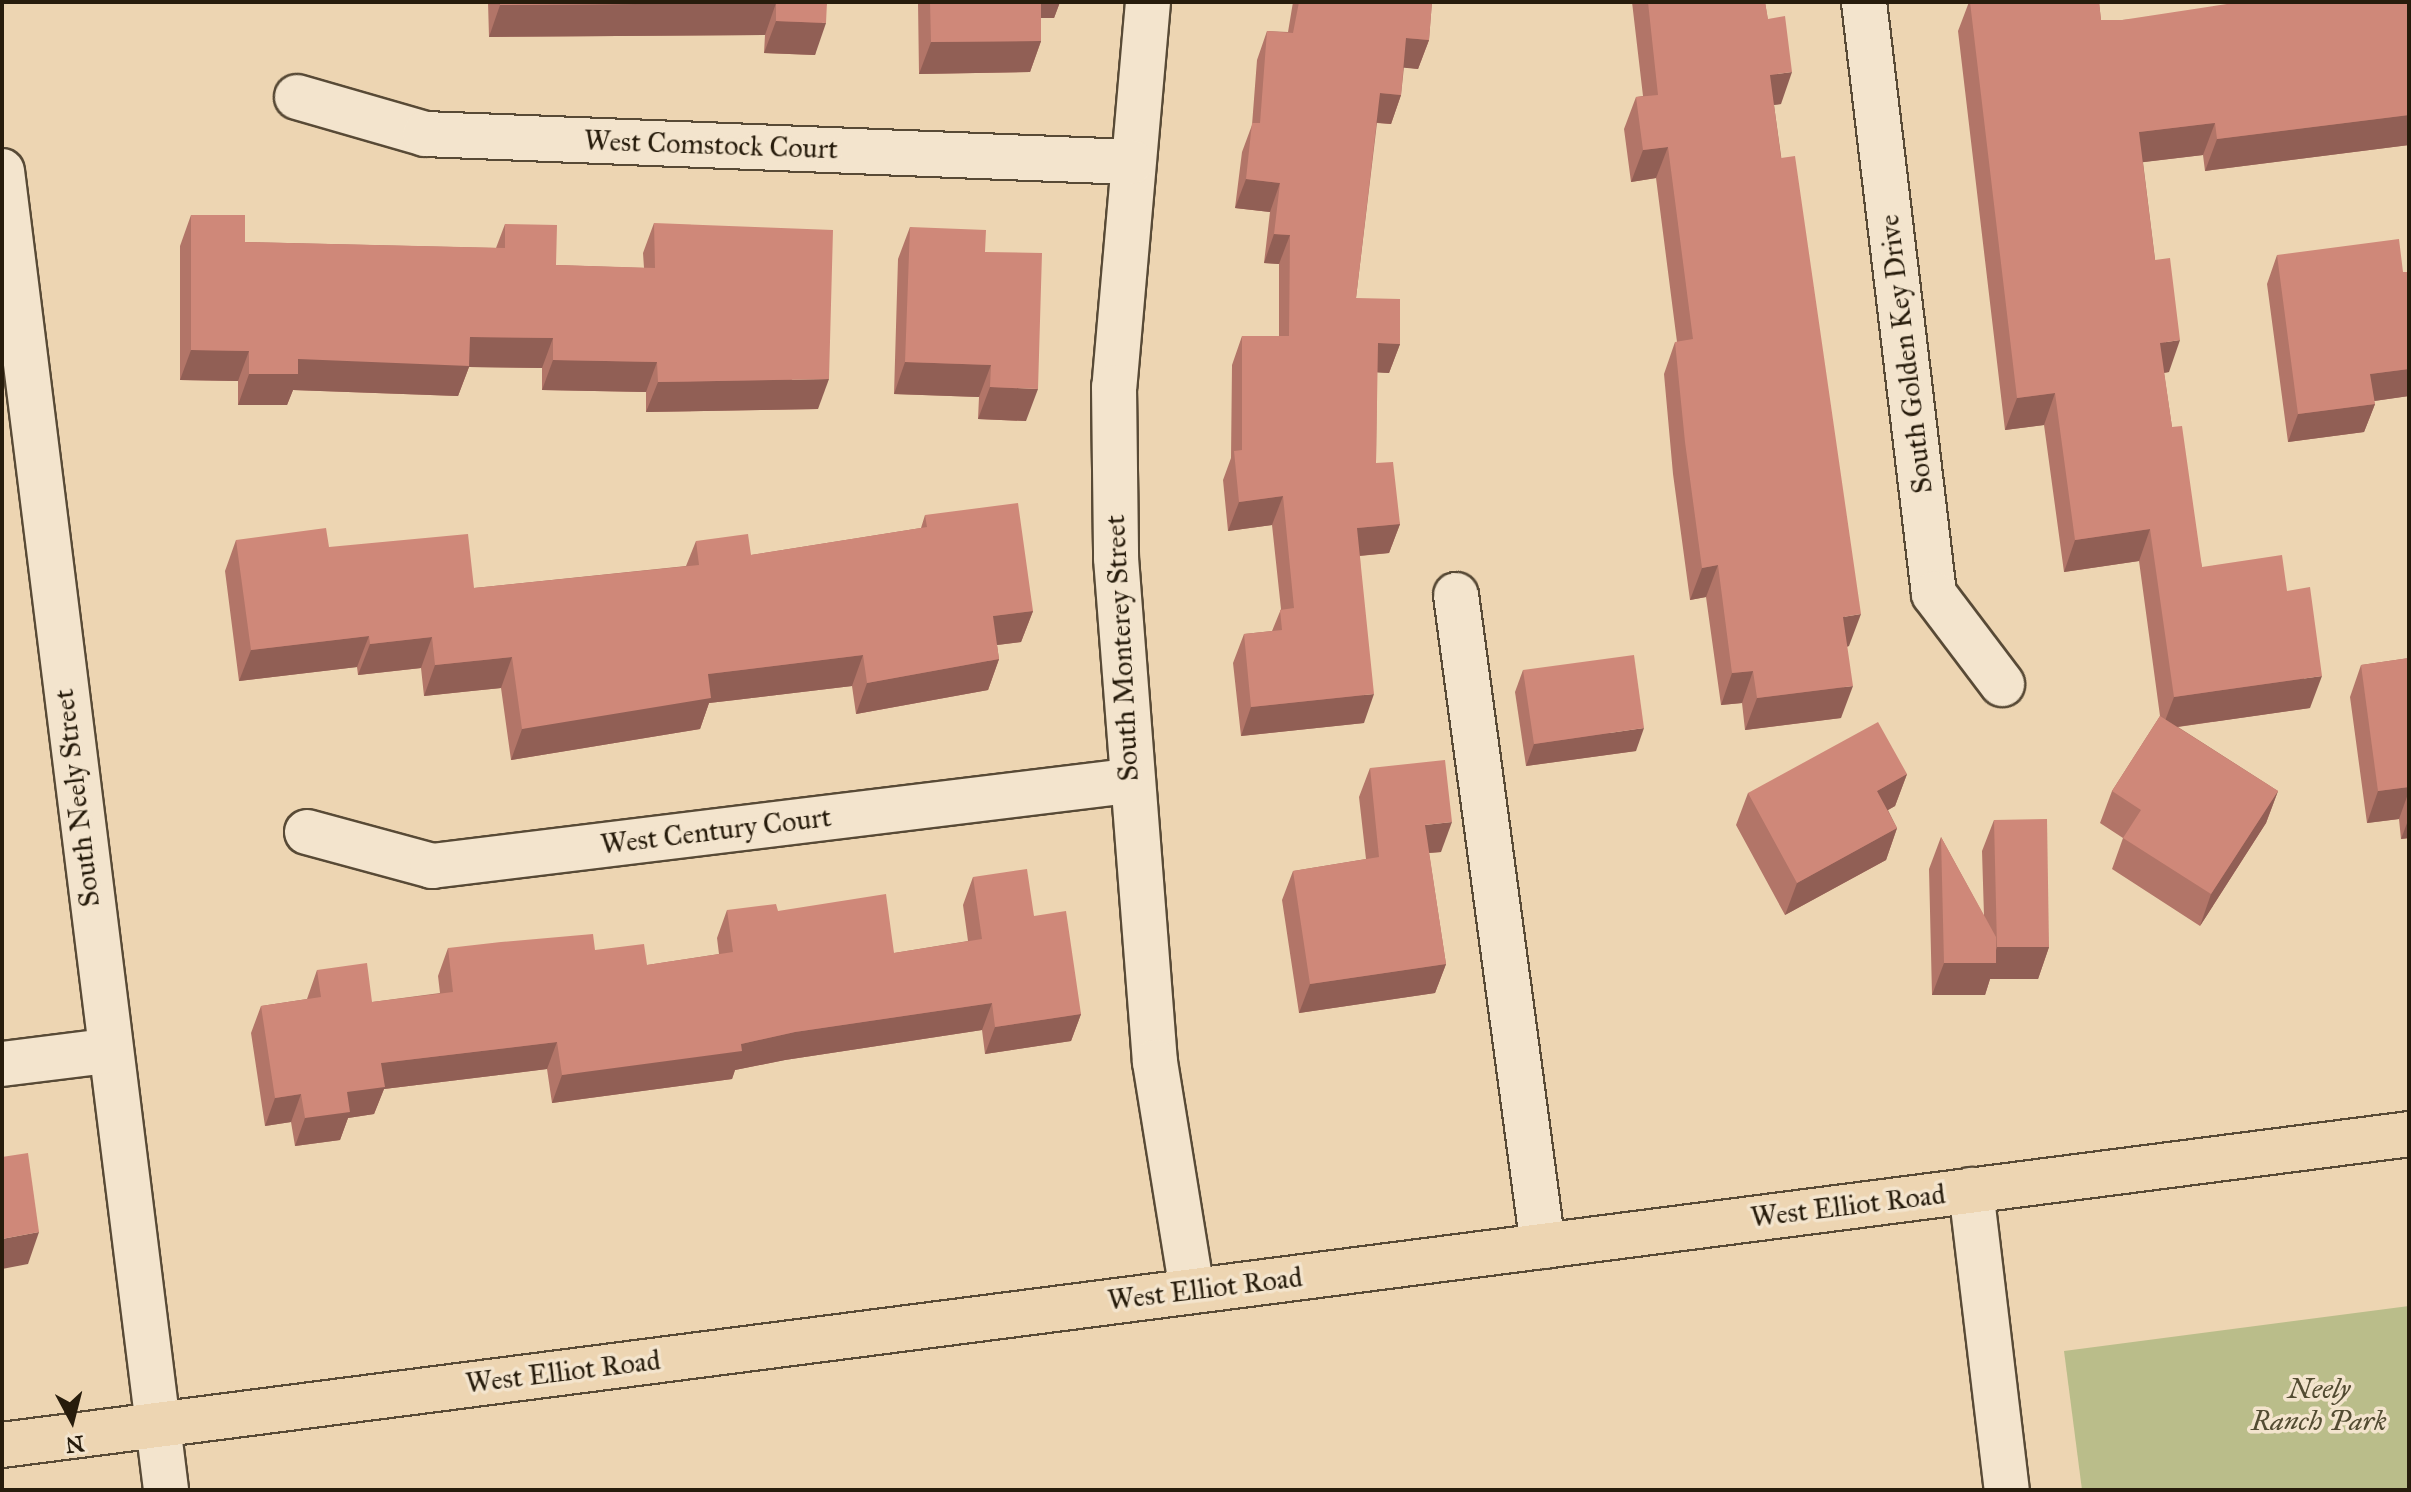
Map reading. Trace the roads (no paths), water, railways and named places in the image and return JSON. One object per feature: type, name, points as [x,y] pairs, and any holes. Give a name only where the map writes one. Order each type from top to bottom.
[{"type":"main road","name":"West Elliot Road","points":[[2,1445],[2409,1134]]},
{"type":"street","name":"South Monterey Street","points":[[1148,2],[1131,162],[1114,387],[1127,781],[1155,1062],[1192,1290]]},
{"type":"street","name":"South Golden Key Drive","points":[[1864,2],[1934,594],[2002,684]]},
{"type":"street","name":"West Comstock Court","points":[[297,97],[425,134],[1131,162]]},
{"type":"street","name":"South Neely Street","points":[[2,171],[107,1051],[166,1490]]},
{"type":"street","points":[[1456,595],[1543,1246]]},
{"type":"street","name":"West Century Court","points":[[307,832],[432,866],[1127,781]]},
{"type":"street","points":[[2,1064],[107,1051]]},
{"type":"street","points":[[1971,1190],[2007,1490]]},
{"type":"park label","name":"Neely Ranch Park","points":[[2319,1405]]}]
